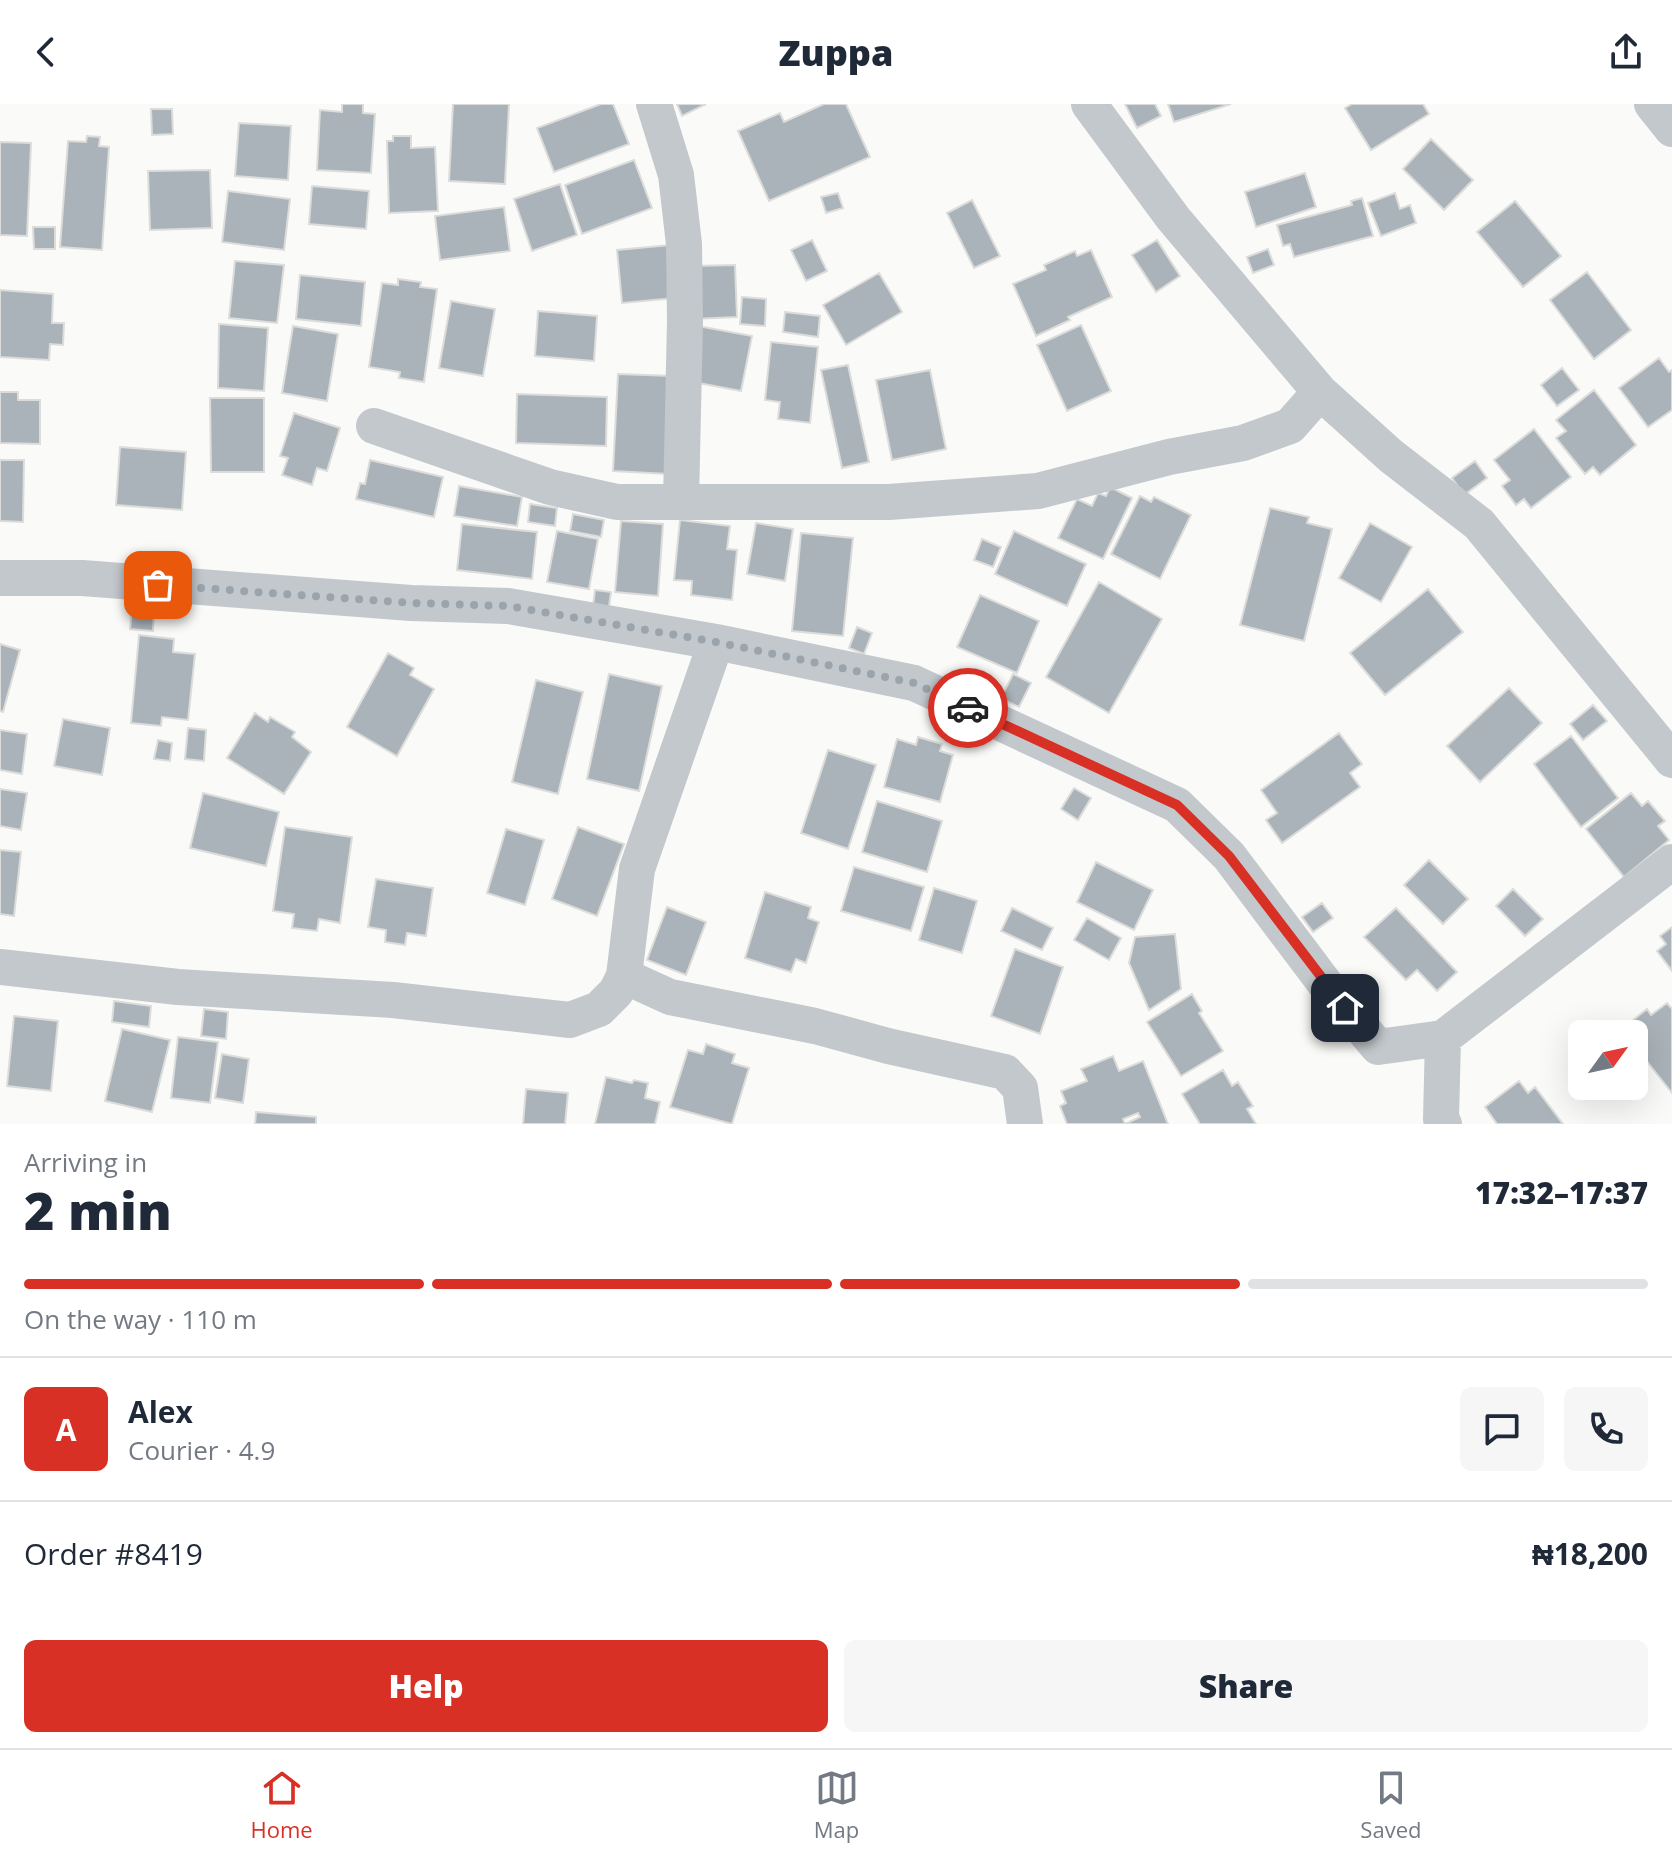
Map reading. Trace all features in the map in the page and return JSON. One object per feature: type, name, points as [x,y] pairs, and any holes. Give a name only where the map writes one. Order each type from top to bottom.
[{"type":"street","points":[[654,104],[676,175],[684,244],[681,501]]},
{"type":"street","points":[[1089,104],[1173,218],[1320,392],[1391,456],[1479,524],[1672,760]]},
{"type":"street","points":[[1652,104],[1672,129]]},
{"type":"street","points":[[374,426],[550,487],[617,502],[889,502],[1038,491],[1169,457],[1243,443],[1290,426],[1320,392]]},
{"type":"street","points":[[0,578],[82,578],[411,603],[508,606],[716,642],[914,683],[1177,805],[1229,856],[1329,989],[1378,1047],[1443,1038],[1672,862]]},
{"type":"street","points":[[0,967],[178,987],[393,1000],[570,1020],[599,1009],[616,992],[624,976],[637,869],[716,642]]},
{"type":"street","points":[[624,976],[670,997],[815,1026],[1005,1072],[1020,1088],[1025,1124]]},
{"type":"street","points":[[1443,1038],[1441,1119],[1444,1124]]},
{"type":"building","points":[[342,104],[363,104],[363,113],[375,114],[371,173],[317,170],[320,110],[342,112]]},
{"type":"building","points":[[453,104],[509,104],[505,184],[449,181]]},
{"type":"building","points":[[601,104],[613,104],[629,144],[554,172],[537,128]]},
{"type":"building","points":[[677,104],[706,104],[682,116]]},
{"type":"building","points":[[824,104],[846,104],[870,157],[769,201],[738,131],[780,113],[784,122]]},
{"type":"building","points":[[1125,104],[1155,104],[1161,116],[1137,128]]},
{"type":"building","points":[[1168,104],[1231,104],[1174,122]]},
{"type":"building","points":[[1352,104],[1423,104],[1429,114],[1371,150],[1345,108]]},
{"type":"building","points":[[151,109],[172,109],[173,134],[152,135]]},
{"type":"building","points":[[239,123],[291,126],[288,180],[235,176]]},
{"type":"building","points":[[87,136],[100,137],[99,146],[109,147],[102,250],[60,247],[68,141],[86,142]]},
{"type":"building","points":[[393,136],[411,136],[411,148],[435,147],[438,211],[389,213],[387,141],[393,141]]},
{"type":"building","points":[[1431,139],[1473,180],[1444,210],[1403,169]]},
{"type":"building","points":[[0,142],[31,143],[27,236],[0,235]]},
{"type":"building","points":[[634,160],[652,208],[582,234],[565,185]]},
{"type":"building","points":[[210,170],[212,228],[150,230],[148,171]]},
{"type":"building","points":[[1305,173],[1316,207],[1256,227],[1245,192]]},
{"type":"building","points":[[560,184],[577,235],[532,251],[514,199]]},
{"type":"building","points":[[312,186],[369,191],[366,229],[309,224]]},
{"type":"building","points":[[228,191],[290,199],[284,250],[222,242]]},
{"type":"building","points":[[838,193],[843,208],[826,213],[821,197]]},
{"type":"building","points":[[1395,193],[1400,209],[1410,205],[1416,223],[1381,236],[1368,203]]},
{"type":"building","points":[[1362,198],[1373,236],[1294,257],[1290,244],[1283,246],[1277,225],[1352,205],[1351,201]]},
{"type":"building","points":[[972,200],[1000,256],[974,268],[947,213]]},
{"type":"building","points":[[1515,201],[1561,256],[1523,287],[1477,232]]},
{"type":"building","points":[[504,207],[510,251],[440,260],[435,216]]},
{"type":"building","points":[[33,227],[55,227],[55,249],[34,249]]},
{"type":"building","points":[[812,240],[827,271],[806,281],[791,250]]},
{"type":"building","points":[[1157,240],[1180,276],[1156,292],[1132,255]]},
{"type":"building","points":[[670,245],[675,298],[622,303],[617,250]]},
{"type":"building","points":[[1268,249],[1274,265],[1253,273],[1247,257]]},
{"type":"building","points":[[1091,250],[1112,297],[1036,336],[1013,284],[1046,270],[1044,265],[1075,251],[1077,256]]},
{"type":"building","points":[[235,261],[284,265],[277,323],[229,318]]},
{"type":"building","points":[[735,265],[737,317],[694,319],[692,266]]},
{"type":"building","points":[[1587,272],[1631,330],[1594,359],[1550,300]]},
{"type":"building","points":[[879,273],[902,312],[846,345],[823,305]]},
{"type":"building","points":[[300,275],[365,282],[361,326],[296,319]]},
{"type":"building","points":[[398,279],[421,282],[420,287],[437,289],[424,382],[399,378],[400,372],[369,367],[382,283],[398,285]]},
{"type":"building","points":[[0,290],[53,294],[52,323],[64,323],[63,345],[50,344],[49,360],[0,357]]},
{"type":"building","points":[[742,297],[766,299],[765,326],[740,324]]},
{"type":"building","points":[[451,301],[495,309],[483,376],[439,368]]},
{"type":"building","points":[[538,311],[597,316],[594,361],[535,356]]},
{"type":"building","points":[[785,312],[820,316],[818,337],[783,332]]},
{"type":"building","points":[[219,324],[268,328],[264,391],[218,388]]},
{"type":"building","points":[[1081,325],[1111,391],[1067,411],[1037,345]]},
{"type":"building","points":[[293,326],[338,334],[327,401],[282,393]]},
{"type":"building","points":[[698,326],[752,336],[741,391],[688,381]]},
{"type":"building","points":[[771,342],[818,347],[810,423],[778,419],[780,402],[765,400]]},
{"type":"building","points":[[1659,358],[1669,372],[1672,370],[1672,410],[1648,427],[1619,388]]},
{"type":"building","points":[[848,365],[869,462],[842,468],[821,370]]},
{"type":"building","points":[[1562,368],[1579,390],[1557,406],[1541,385]]},
{"type":"building","points":[[930,370],[946,449],[892,460],[876,380]]},
{"type":"building","points":[[618,374],[672,376],[668,474],[613,471]]},
{"type":"building","points":[[1594,390],[1636,445],[1600,475],[1593,467],[1585,474],[1556,438],[1566,431],[1556,420]]},
{"type":"building","points":[[0,392],[18,392],[18,400],[40,400],[40,444],[0,443]]},
{"type":"building","points":[[517,394],[607,397],[606,446],[516,443]]},
{"type":"building","points":[[210,398],[264,398],[264,472],[211,472]]},
{"type":"building","points":[[294,413],[340,428],[327,471],[317,468],[312,485],[282,475],[288,458],[280,456]]},
{"type":"building","points":[[1534,429],[1571,477],[1531,508],[1524,499],[1516,505],[1502,486],[1510,480],[1494,460]]},
{"type":"building","points":[[120,447],[186,452],[182,510],[116,505]]},
{"type":"building","points":[[0,460],[24,460],[23,522],[0,521]]},
{"type":"building","points":[[370,460],[443,477],[434,517],[356,499],[360,483],[365,484]]},
{"type":"building","points":[[1475,461],[1487,478],[1464,495],[1452,478]]},
{"type":"building","points":[[459,486],[522,497],[517,526],[454,516]]},
{"type":"building","points":[[1110,487],[1132,498],[1103,559],[1058,538],[1077,499],[1092,506],[1098,493],[1106,496]]},
{"type":"building","points":[[1140,496],[1151,502],[1154,497],[1191,515],[1160,579],[1111,554]]},
{"type":"building","points":[[530,504],[557,508],[555,526],[528,522]]},
{"type":"building","points":[[1270,508],[1309,517],[1307,523],[1332,529],[1304,641],[1240,625]]},
{"type":"building","points":[[573,514],[604,520],[601,537],[570,531]]},
{"type":"building","points":[[680,520],[730,526],[727,549],[737,550],[732,600],[691,595],[692,581],[674,580]]},
{"type":"building","points":[[621,521],[663,524],[658,596],[615,592]]},
{"type":"building","points":[[756,523],[793,529],[785,581],[747,574]]},
{"type":"building","points":[[1370,523],[1412,547],[1381,602],[1339,578]]},
{"type":"building","points":[[462,524],[537,532],[532,579],[457,570]]},
{"type":"building","points":[[557,531],[598,539],[589,589],[547,582]]},
{"type":"building","points":[[1014,531],[1086,564],[1067,606],[995,574]]},
{"type":"building","points":[[801,533],[853,538],[843,636],[792,631]]},
{"type":"building","points":[[982,539],[1001,547],[993,567],[974,560]]},
{"type":"building","points":[[1099,582],[1162,619],[1109,713],[1046,677]]},
{"type":"building","points":[[1428,589],[1463,632],[1385,695],[1350,653]]},
{"type":"building","points":[[595,590],[611,592],[609,607],[593,605]]},
{"type":"building","points":[[980,595],[1039,621],[1017,673],[957,647]]},
{"type":"building","points":[[132,610],[154,613],[153,631],[130,629]]},
{"type":"building","points":[[857,627],[872,633],[864,654],[849,648]]},
{"type":"building","points":[[139,635],[174,639],[173,652],[195,654],[188,720],[162,717],[161,726],[131,723]]},
{"type":"building","points":[[0,644],[20,650],[3,712],[0,711]]},
{"type":"building","points":[[388,653],[414,668],[410,675],[434,689],[397,756],[347,727]]},
{"type":"building","points":[[609,674],[662,686],[639,791],[587,779]]},
{"type":"building","points":[[1013,674],[1031,683],[1019,707],[1001,698]]},
{"type":"building","points":[[536,680],[583,692],[558,794],[512,782]]},
{"type":"building","points":[[1509,688],[1542,723],[1480,782],[1447,746]]},
{"type":"building","points":[[1593,705],[1607,721],[1583,740],[1570,724]]},
{"type":"building","points":[[255,713],[268,722],[270,717],[295,732],[292,737],[311,752],[284,794],[227,758]]},
{"type":"building","points":[[63,719],[110,728],[102,775],[54,766]]},
{"type":"building","points":[[188,728],[206,730],[204,761],[185,759]]},
{"type":"building","points":[[0,730],[27,734],[22,774],[0,770]]},
{"type":"building","points":[[1339,733],[1362,764],[1350,773],[1360,787],[1282,843],[1266,820],[1277,813],[1261,790]]},
{"type":"building","points":[[1571,736],[1618,798],[1581,827],[1534,764]]},
{"type":"building","points":[[918,737],[942,744],[940,751],[953,755],[940,802],[884,787],[897,739],[916,745]]},
{"type":"building","points":[[158,740],[172,743],[170,761],[154,759]]},
{"type":"building","points":[[828,750],[876,765],[848,849],[801,833]]},
{"type":"building","points":[[1074,788],[1091,798],[1078,820],[1061,809]]},
{"type":"building","points":[[0,789],[27,793],[21,830],[0,826]]},
{"type":"building","points":[[203,793],[279,812],[266,866],[190,848]]},
{"type":"building","points":[[1631,793],[1642,806],[1648,801],[1665,821],[1658,826],[1669,840],[1624,877],[1586,829]]},
{"type":"building","points":[[877,801],[942,821],[927,872],[862,852]]},
{"type":"building","points":[[285,827],[352,837],[340,923],[319,919],[317,931],[292,928],[294,914],[273,911]]},
{"type":"building","points":[[578,827],[624,844],[597,916],[552,899]]},
{"type":"building","points":[[506,829],[544,840],[525,905],[487,893]]},
{"type":"building","points":[[0,850],[21,852],[14,916],[0,914]]},
{"type":"building","points":[[1429,860],[1468,899],[1443,924],[1404,885]]},
{"type":"building","points":[[1096,862],[1153,890],[1134,930],[1077,902]]},
{"type":"building","points":[[854,867],[924,887],[911,931],[841,911]]},
{"type":"building","points":[[376,879],[433,888],[426,936],[407,933],[405,945],[385,942],[386,930],[368,927]]},
{"type":"building","points":[[934,888],[977,901],[962,953],[919,940]]},
{"type":"building","points":[[1513,889],[1543,919],[1525,936],[1496,906]]},
{"type":"building","points":[[765,892],[811,907],[808,918],[819,922],[806,963],[796,959],[791,972],[745,958]]},
{"type":"building","points":[[1322,903],[1333,918],[1313,932],[1302,917]]},
{"type":"building","points":[[667,907],[706,922],[686,975],[647,960]]},
{"type":"building","points":[[1012,908],[1053,928],[1042,950],[1001,931]]},
{"type":"building","points":[[1396,908],[1457,972],[1437,991],[1417,970],[1406,980],[1364,937]]},
{"type":"building","points":[[1087,918],[1121,938],[1109,960],[1074,940]]},
{"type":"building","points":[[1672,927],[1672,971],[1657,951],[1666,944],[1660,936]]},
{"type":"building","points":[[1175,934],[1181,989],[1149,1010],[1129,963],[1135,937]]},
{"type":"building","points":[[1015,949],[1063,967],[1040,1034],[991,1016]]},
{"type":"building","points":[[1192,994],[1202,1011],[1199,1013],[1223,1051],[1181,1076],[1147,1022]]},
{"type":"building","points":[[114,1001],[151,1006],[149,1027],[112,1022]]},
{"type":"building","points":[[1667,1003],[1672,1009],[1672,1093],[1648,1063],[1648,1020],[1633,1020],[1647,1009],[1651,1015]]},
{"type":"building","points":[[204,1009],[228,1012],[226,1039],[201,1036]]},
{"type":"building","points":[[14,1016],[58,1021],[51,1091],[7,1086]]},
{"type":"building","points":[[122,1029],[170,1040],[152,1112],[105,1101]]},
{"type":"building","points":[[178,1037],[218,1042],[210,1103],[171,1098]]},
{"type":"building","points":[[706,1044],[735,1054],[732,1063],[749,1068],[732,1124],[670,1107],[688,1050],[703,1054]]},
{"type":"building","points":[[222,1054],[249,1059],[243,1103],[215,1098]]},
{"type":"building","points":[[1113,1056],[1119,1071],[1143,1061],[1168,1124],[1125,1124],[1067,1124],[1060,1106],[1066,1103],[1061,1091],[1087,1081],[1081,1069]],"holes":[[[1138,1113],[1140,1117],[1125,1124],[1123,1119]]]},
{"type":"building","points":[[1223,1070],[1232,1086],[1238,1082],[1253,1106],[1247,1109],[1256,1124],[1200,1124],[1182,1094]]},
{"type":"building","points":[[606,1077],[648,1083],[645,1098],[660,1102],[655,1124],[595,1124]]},
{"type":"building","points":[[1519,1081],[1528,1093],[1535,1087],[1563,1124],[1497,1124],[1485,1107]]},
{"type":"building","points":[[526,1089],[568,1093],[565,1124],[523,1124]]},
{"type":"building","points":[[256,1112],[316,1117],[316,1124],[255,1124]]},
{"type":"way so far","points":[[158,585],[411,603],[508,606],[716,642],[914,683],[968,708]]},
{"type":"route","points":[[968,708],[1177,805],[1229,856],[1345,1008]]}]
